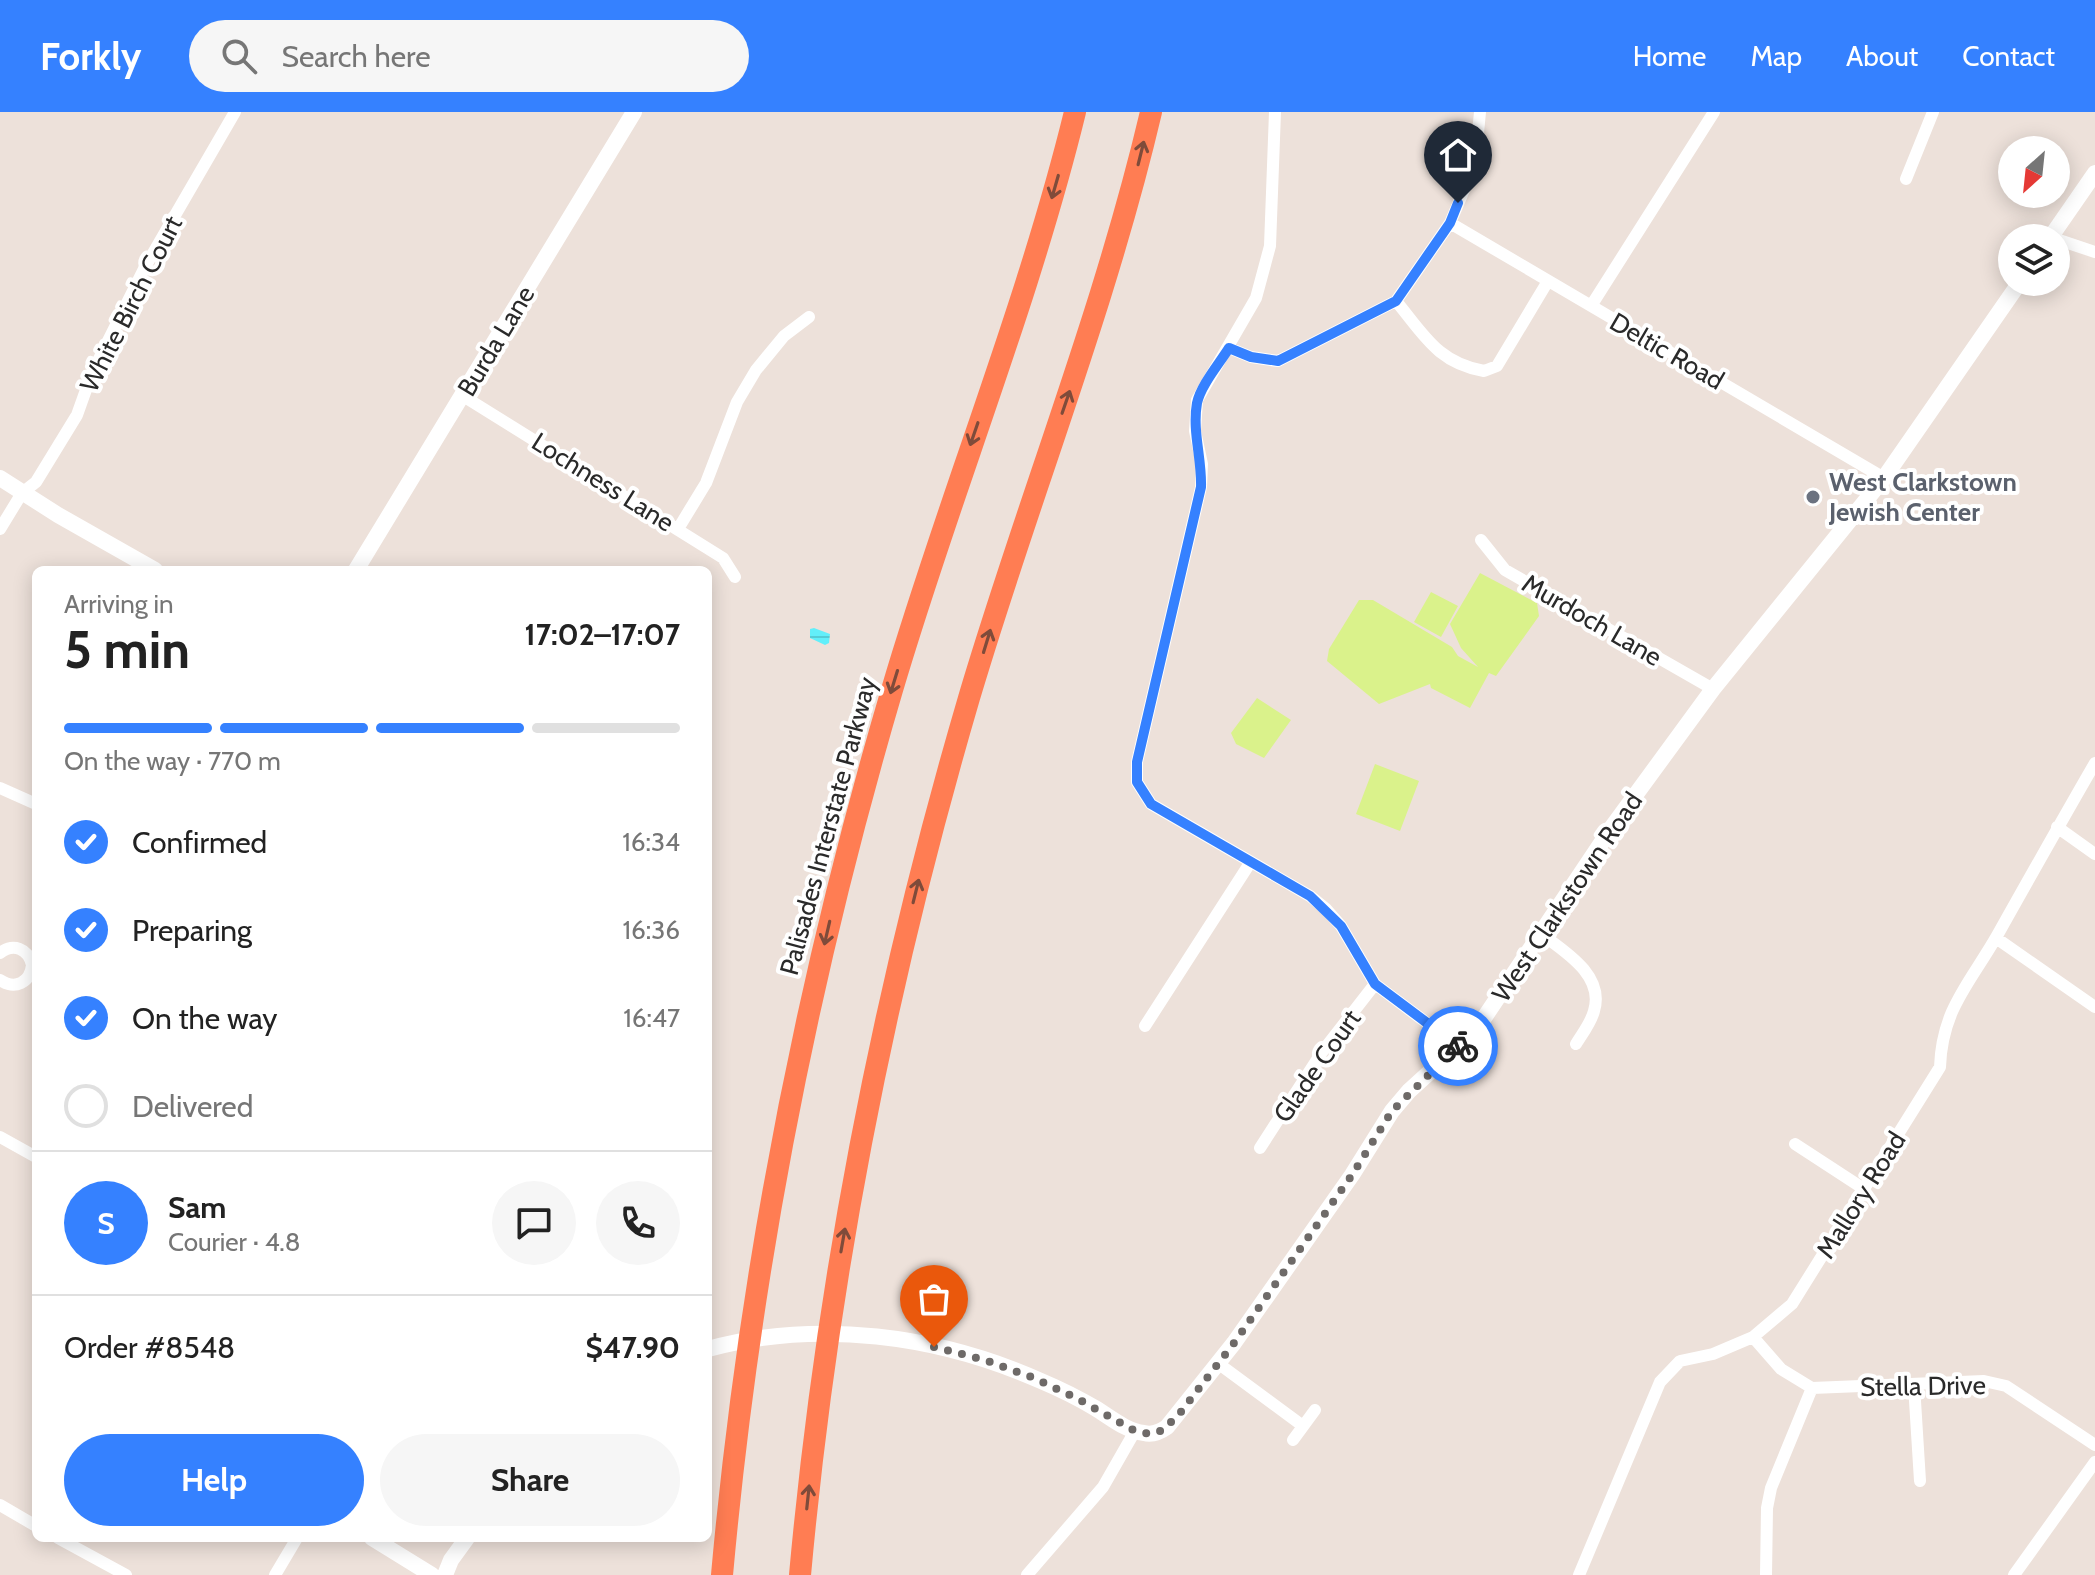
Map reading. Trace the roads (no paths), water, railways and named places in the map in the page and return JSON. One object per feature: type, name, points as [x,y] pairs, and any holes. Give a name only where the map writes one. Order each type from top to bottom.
[{"type":"highway","name":"Palisades Interstate Parkway","points":[[722,1575],[742,1394],[765,1243],[799,1059],[830,923],[902,656],[1041,235],[1075,112]]},
{"type":"highway","points":[[800,1575],[811,1468],[839,1269],[868,1107],[908,924],[971,693],[1104,286],[1151,112]]},
{"type":"street","name":"White Birch Court","points":[[0,529],[22,493],[36,482],[77,415],[92,373],[145,267],[235,112]]},
{"type":"street","name":"Burda Lane","points":[[358,566],[634,112]]},
{"type":"street","points":[[1275,112],[1270,246],[1256,298],[1197,400],[1195,431],[1202,464],[1201,487],[1137,762],[1137,782],[1151,804],[1310,896],[1326,909],[1341,926],[1375,984],[1459,1047]]},
{"type":"street","points":[[1229,348],[1251,357],[1278,361],[1396,301],[1450,223],[1475,164],[1480,112]]},
{"type":"street","points":[[1591,306],[1714,112]]},
{"type":"street","points":[[1906,179],[1933,112]]},
{"type":"street","points":[[2062,224],[2095,173]]},
{"type":"street","name":"Deltic Road","points":[[1450,223],[1884,478]]},
{"type":"street","points":[[2070,244],[2095,252]]},
{"type":"street","points":[[1396,301],[1433,349],[1449,360],[1484,371],[1497,366],[1548,281]]},
{"type":"street","name":"West Clarkstown Road","points":[[1135,1431],[1150,1434],[1167,1427],[1219,1364],[1352,1175],[1392,1111],[1409,1091],[1476,1030],[1612,827],[1713,689],[1884,478],[2010,296]]},
{"type":"street","points":[[678,529],[706,483],[737,402],[756,370],[784,336],[809,317]]},
{"type":"street","name":"Lochness Lane","points":[[463,396],[723,558],[735,577]]},
{"type":"street","points":[[0,478],[148,566]]},
{"type":"street","name":"Murdoch Lane","points":[[1481,540],[1505,570],[1713,689]]},
{"type":"street","name":"Mallory Road","points":[[1579,1575],[1660,1382],[1680,1361],[1713,1354],[1753,1337],[1792,1304],[1940,1067],[1941,1041],[1951,1010],[1996,938],[2095,763]]},
{"type":"street","points":[[0,788],[32,802]]},
{"type":"street","points":[[2057,827],[2095,854]]},
{"type":"street","points":[[1145,1026],[1250,863]]},
{"type":"street","points":[[1540,933],[1578,962],[1590,978],[1595,1008],[1576,1044]]},
{"type":"street","points":[[1996,938],[2095,1007]]},
{"type":"street","points":[[0,953],[7,948],[20,949],[27,953],[32,965],[28,978],[20,984],[0,980]]},
{"type":"street","name":"Glade Court","points":[[1260,1148],[1322,1052],[1375,984]]},
{"type":"street","points":[[0,1137],[32,1155]]},
{"type":"street","points":[[1795,1144],[1864,1189]]},
{"type":"street","points":[[712,1348],[787,1334],[852,1335],[920,1344],[998,1364],[1069,1394],[1135,1431],[1094,1500],[1027,1575]]},
{"type":"street","points":[[1753,1337],[1781,1369],[1812,1388],[1771,1488],[1767,1508],[1766,1575]]},
{"type":"street","points":[[1219,1364],[1303,1426]]},
{"type":"street","name":"Stella Drive","points":[[1812,1388],[1984,1381],[2006,1386],[2095,1445]]},
{"type":"street","points":[[1914,1385],[1920,1481]]},
{"type":"street","points":[[1293,1440],[1315,1410]]},
{"type":"street","points":[[2014,1575],[2095,1462]]},
{"type":"street","points":[[0,1505],[32,1524]]},
{"type":"street","points":[[65,1542],[126,1575]]},
{"type":"street","points":[[275,1575],[295,1542]]},
{"type":"street","points":[[378,1542],[432,1575]]},
{"type":"street","points":[[445,1575],[464,1542]]},
{"type":"water","points":[[810,629],[830,634],[829,643],[825,645],[810,638]]},
{"type":"place","name":"West Clarkstown Jewish Center","points":[[1813,497]]}]
